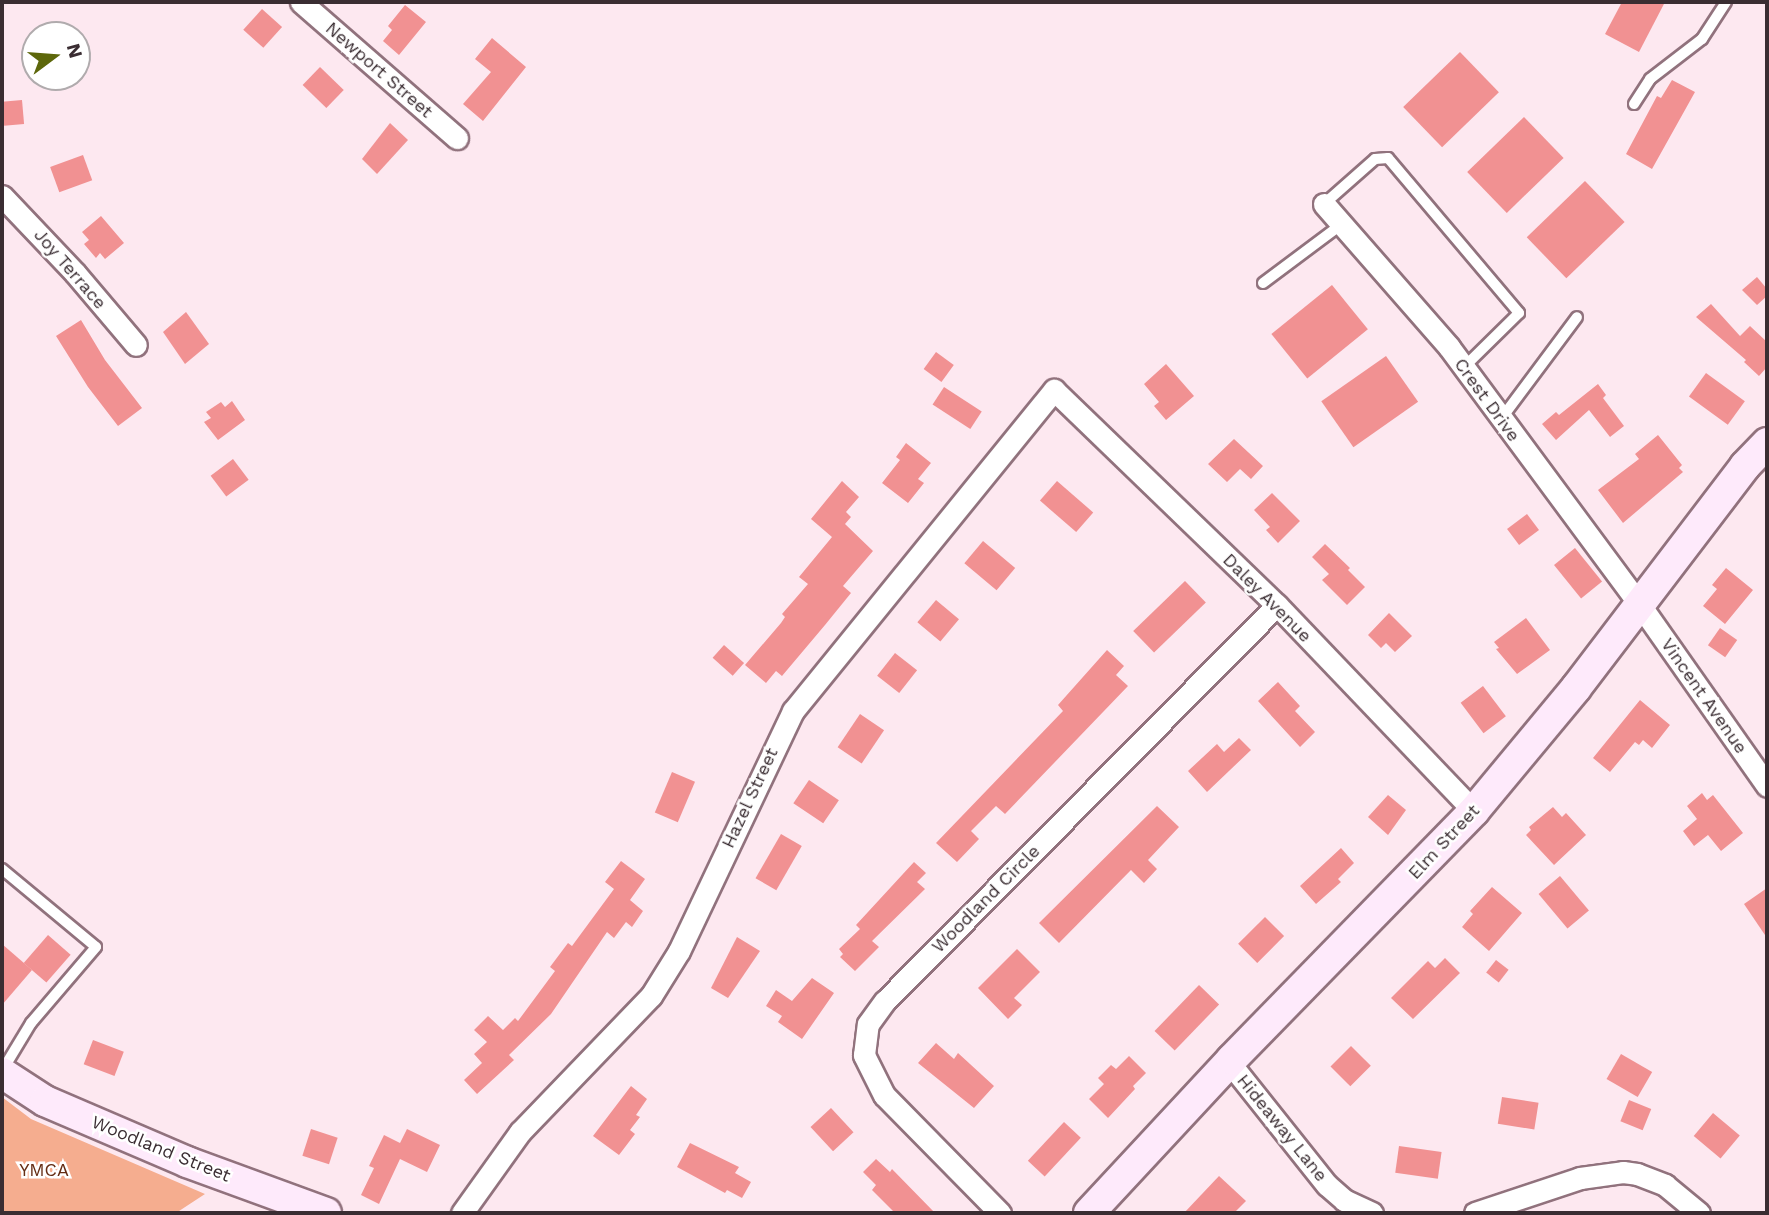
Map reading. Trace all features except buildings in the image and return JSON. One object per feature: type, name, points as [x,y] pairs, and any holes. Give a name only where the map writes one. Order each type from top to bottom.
[{"type":"street","name":"Newport Street","points":[[302,2],[457,138]]},
{"type":"street","name":"Joy Terrace","points":[[2,196],[75,273],[136,345]]},
{"type":"street","name":"Crest Drive","points":[[1324,204],[1464,367],[1640,605]]},
{"type":"street","name":"Daley Avenue","points":[[1054,390],[1277,605],[1474,811]]},
{"type":"street","name":"Hazel Street","points":[[462,1213],[520,1132],[651,996],[679,951],[793,711],[1054,390]]},
{"type":"street","name":"Elm Street","points":[[1089,1213],[1229,1062],[1474,811],[1640,605],[1745,466],[1767,443]]},
{"type":"street","name":"Woodland Circle","points":[[1000,1213],[884,1095],[864,1055],[868,1024],[885,1001],[1277,605]]},
{"type":"street","name":"Vincent Avenue","points":[[1640,605],[1767,786]]},
{"type":"street","name":"Hideaway Lane","points":[[1229,1062],[1327,1185],[1344,1200],[1372,1213]]},
{"type":"street","name":"Woodland Street","points":[[2,1072],[57,1106],[187,1162],[326,1213]]},
{"type":"street","points":[[1475,1213],[1580,1178],[1623,1172],[1637,1174],[1665,1185],[1699,1213]]},
{"type":"lane","points":[[1634,104],[1650,79],[1702,39],[1726,2]]},
{"type":"lane","points":[[1324,204],[1375,159],[1388,158],[1397,168],[1520,313],[1464,367]]},
{"type":"lane","points":[[1263,282],[1342,224]]},
{"type":"lane","points":[[1501,419],[1577,317]]},
{"type":"lane","points":[[2,869],[96,947],[31,1023],[2,1072]]},
{"type":"green space","name":"YMCA","points":[[2,1097],[31,1119],[205,1194],[176,1213],[2,1213]]}]
